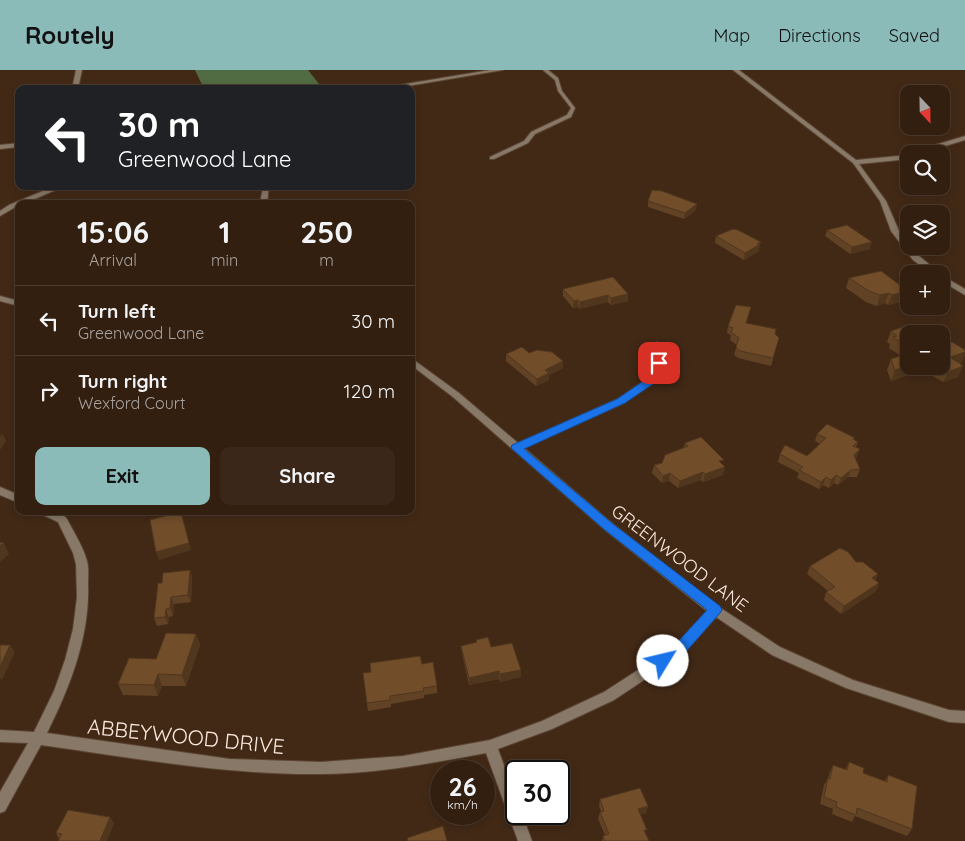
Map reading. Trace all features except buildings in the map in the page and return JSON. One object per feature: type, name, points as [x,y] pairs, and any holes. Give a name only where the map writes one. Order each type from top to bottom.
[{"type":"street","points":[[76,85],[79,70]]},
{"type":"street","points":[[404,85],[500,70]]},
{"type":"street","points":[[736,70],[855,162],[883,201],[895,231],[916,258],[926,265]]},
{"type":"street","points":[[941,145],[965,138]]},
{"type":"street","points":[[0,148],[15,145]]},
{"type":"street","points":[[855,162],[900,158]]},
{"type":"street","points":[[26,200],[52,190]]},
{"type":"street","points":[[0,214],[15,204]]},
{"type":"street","points":[[950,282],[965,293]]},
{"type":"street","points":[[0,298],[15,303]]},
{"type":"street","points":[[516,448],[621,401],[649,382],[659,363],[658,345]]},
{"type":"street","name":"GREENWOOD LANE","points":[[415,364],[456,396],[609,527],[716,610],[776,651],[850,684],[949,716],[965,717]]},
{"type":"street","points":[[0,491],[15,497]]},
{"type":"street","points":[[0,806],[37,738],[68,674],[83,613],[82,562],[62,519],[54,515]]},
{"type":"street","name":"ABBEYWOOD DRIVE","points":[[0,736],[37,738],[230,765],[322,768],[403,762],[490,746],[547,725],[609,696],[679,650],[716,610]]},
{"type":"street","points":[[490,746],[525,841]]},
{"type":"lane","points":[[492,158],[526,142],[533,133],[569,116],[573,108],[560,91],[557,79],[545,70]]},
{"type":"green space","points":[[195,70],[308,70],[320,85],[202,85]]},
{"type":"route","points":[[659,363],[649,382],[621,401],[516,448],[609,527],[716,610],[679,650],[663,661]]}]
